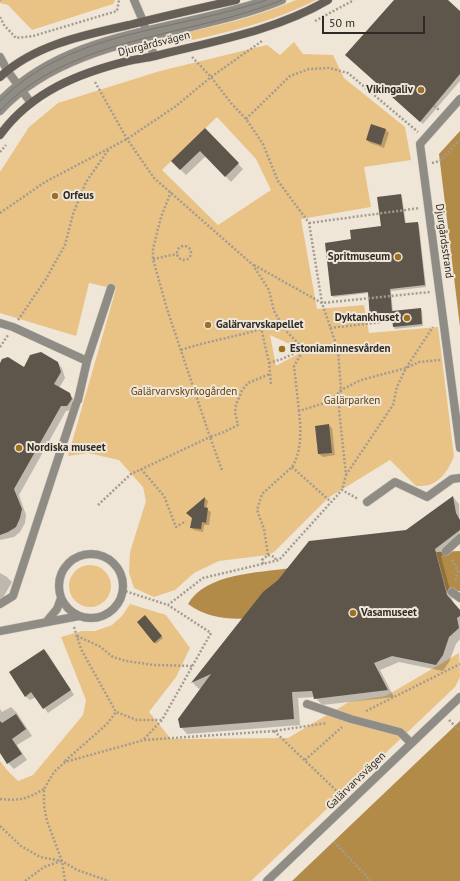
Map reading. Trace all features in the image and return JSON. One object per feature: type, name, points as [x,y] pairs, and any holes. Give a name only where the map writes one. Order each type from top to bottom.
[{"type":"street","points":[[134,0],[143,21],[154,56]]},
{"type":"street","points":[[0,77],[7,70],[25,59],[56,44],[143,21],[236,0]]},
{"type":"street","name":"Djurgårdsvägen","points":[[147,34],[266,0]]},
{"type":"street","name":"Djurgårdsvägen","points":[[0,111],[36,72],[71,53],[96,44],[239,16],[282,0]]},
{"type":"street","name":"Djurgårdsvägen","points":[[0,135],[31,103],[52,88],[70,79],[129,61],[252,32],[297,16],[328,0]]},
{"type":"street","points":[[0,57],[7,70],[31,103]]},
{"type":"street","name":"Djurgårdsvägen","points":[[0,102],[20,88]]},
{"type":"street","name":"Djurgårdsstrand","points":[[460,99],[420,144],[460,448]]},
{"type":"street","points":[[0,604],[13,596],[77,402],[87,361],[111,288]]},
{"type":"street","points":[[0,323],[13,327],[87,361]]},
{"type":"street","points":[[367,502],[395,482],[427,497],[452,479],[460,478]]},
{"type":"street","points":[[446,550],[460,538]]},
{"type":"street","points":[[93,554],[103,556],[112,562],[118,570],[122,580],[122,590],[120,600],[114,608],[106,614],[87,618],[79,616],[68,609],[61,598],[59,588],[60,577],[65,567],[72,559],[82,555],[93,554]]},
{"type":"street","points":[[452,592],[460,598]]},
{"type":"street","points":[[47,621],[57,609],[61,598]]},
{"type":"street","points":[[0,631],[79,616]]},
{"type":"street","name":"Galärvarvsvägen","points":[[267,881],[460,697]]},
{"type":"street","points":[[307,704],[351,719],[400,732],[412,744]]},
{"type":"path","points":[[0,17],[4,25],[16,38],[33,36],[117,11],[119,0]]},
{"type":"path","points":[[311,22],[354,0]]},
{"type":"path","points":[[0,214],[45,182],[110,149],[176,106],[211,77],[262,41],[255,42]]},
{"type":"path","points":[[186,58],[199,55]]},
{"type":"path","points":[[192,57],[211,77],[231,103],[246,118],[263,144],[278,181],[309,222],[322,303],[338,350],[341,390],[339,409],[346,475]]},
{"type":"path","points":[[246,118],[290,76],[309,69],[329,68],[348,73],[426,138]]},
{"type":"path","points":[[93,71],[95,81],[127,139],[154,178],[253,265],[322,303],[440,291]]},
{"type":"path","points":[[88,84],[102,80]]},
{"type":"path","points":[[0,152],[9,140]]},
{"type":"path","points":[[440,162],[460,140]]},
{"type":"path","points":[[13,327],[46,279],[65,245],[73,214],[86,182],[110,149]]},
{"type":"path","points":[[171,192],[161,217],[153,249],[153,259],[156,274],[222,470]]},
{"type":"path","points":[[309,222],[428,207]]},
{"type":"path","points":[[182,246],[187,247],[190,252],[189,256],[183,260],[179,258],[177,254],[178,250],[182,246]]},
{"type":"path","points":[[153,259],[177,254]]},
{"type":"path","points":[[253,265],[269,290],[274,311],[285,330],[304,349]]},
{"type":"path","points":[[168,605],[203,578],[279,560],[342,490],[346,475],[393,405],[397,387],[406,368],[443,313]]},
{"type":"path","points":[[330,328],[382,322]]},
{"type":"path","points":[[260,323],[269,363],[271,384]]},
{"type":"path","points":[[181,350],[206,342],[235,337],[261,329]]},
{"type":"path","points":[[269,363],[304,349]]},
{"type":"path","points":[[268,555],[264,529],[257,510],[262,494],[292,467],[295,462],[299,444],[300,426],[294,366],[304,349]]},
{"type":"path","points":[[299,411],[330,401],[341,390],[361,380],[406,368],[419,362],[448,359]]},
{"type":"path","points":[[98,506],[131,474],[238,425],[238,418],[235,412],[242,390],[248,383],[255,379],[270,374]]},
{"type":"path","points":[[292,467],[332,502]]},
{"type":"path","points":[[141,469],[164,496],[176,527],[186,521]]},
{"type":"path","points":[[342,490],[355,498],[367,502]]},
{"type":"path","points":[[446,550],[458,571],[452,592]]},
{"type":"path","points":[[268,555],[275,557],[276,561]]},
{"type":"path","points":[[263,564],[262,560],[268,555]]},
{"type":"path","points":[[122,590],[168,605],[211,633],[162,720],[144,740]]},
{"type":"path","points":[[70,617],[81,649],[116,712],[137,720],[162,720]]},
{"type":"path","points":[[77,636],[99,646],[113,657],[126,661],[154,665],[192,666]]},
{"type":"path","points":[[305,760],[351,719],[460,664]]},
{"type":"path","points":[[0,799],[31,797],[44,789],[54,772],[107,724],[116,712]]},
{"type":"path","points":[[65,762],[144,740],[274,731],[328,722]]},
{"type":"path","points":[[455,726],[460,731]]},
{"type":"path","points":[[274,731],[350,803]]},
{"type":"path","points":[[44,789],[44,806],[47,821],[62,861],[65,881]]},
{"type":"path","points":[[0,826],[21,846],[40,857],[62,861],[77,870],[109,881]]},
{"type":"path","points":[[334,842],[371,881]]},
{"type":"path","points":[[25,881],[44,867],[62,861]]},
{"type":"green space","points":[[0,0],[115,0],[113,4],[32,30],[8,5],[0,3]]},
{"type":"green space","points":[[296,0],[316,0],[281,15],[246,27],[173,44],[169,41],[170,35],[234,21],[265,12]]},
{"type":"green space","points":[[294,42],[303,54],[333,55],[344,78],[405,127],[411,160],[364,167],[371,207],[301,219],[317,309],[364,305],[369,333],[438,327],[454,456],[448,469],[442,477],[434,483],[423,486],[416,486],[390,460],[328,498],[274,552],[268,555],[219,561],[194,573],[175,590],[154,597],[134,588],[129,573],[130,552],[146,501],[143,487],[119,460],[88,453],[68,456],[116,289],[89,283],[76,336],[0,313],[0,172],[29,127],[58,103],[160,71],[267,45],[280,55]],"holes":[[[217,117],[256,159],[271,190],[218,225],[162,170]],[[270,335],[296,347],[298,354],[276,366]]]},
{"type":"green space","points":[[86,565],[94,565],[105,571],[111,582],[111,590],[105,601],[94,607],[86,607],[75,601],[69,590],[69,582],[75,571]]},
{"type":"green space","points":[[130,604],[166,615],[190,648],[176,677],[149,712],[171,739],[288,738],[349,702],[386,696],[459,653],[460,677],[455,687],[251,881],[0,881],[0,761],[18,781],[33,775],[83,715],[86,700],[61,637],[82,631],[95,631],[112,625],[122,616]]},
{"type":"shaded area","points":[[460,131],[460,327],[439,154]]},
{"type":"shaded area","points":[[460,551],[460,591],[447,593],[436,552]]},
{"type":"shaded area","points":[[290,568],[295,613],[254,618],[226,618],[212,616],[188,604],[196,594],[207,586],[220,580],[248,573]]},
{"type":"shaded area","points":[[460,721],[460,881],[292,881]]},
{"type":"building","points":[[394,0],[448,0],[460,11],[460,74],[420,122],[345,55]]},
{"type":"building","points":[[371,124],[386,129],[381,145],[366,140]]},
{"type":"building","points":[[205,128],[239,163],[225,177],[200,151],[180,170],[171,161]]},
{"type":"building","points":[[401,194],[405,223],[418,222],[425,285],[390,289],[392,311],[421,308],[422,324],[393,327],[392,317],[370,319],[368,292],[331,296],[325,243],[351,239],[350,230],[381,226],[377,197]]},
{"type":"building","name":"Nordiska museet","points":[[41,352],[58,362],[61,372],[54,384],[70,393],[72,399],[67,406],[61,406],[14,489],[22,509],[16,527],[0,535],[0,363],[2,359],[8,357],[24,367],[30,355]]},
{"type":"building","points":[[329,424],[332,453],[318,454],[315,426]]},
{"type":"building","name":"Vasamuseet","points":[[453,496],[456,513],[460,520],[460,530],[435,549],[447,595],[460,610],[460,616],[457,618],[459,628],[449,637],[443,655],[436,665],[392,656],[374,663],[388,690],[314,699],[312,691],[292,692],[294,719],[180,728],[178,719],[211,674],[191,683],[263,592],[278,580],[309,541],[406,530]]},
{"type":"building","points":[[205,497],[204,507],[208,508],[206,523],[202,522],[201,529],[190,528],[192,518],[186,513]]},
{"type":"building","points":[[145,615],[162,636],[154,643],[137,622]]},
{"type":"building","points":[[44,649],[71,690],[43,709],[31,692],[25,697],[9,672]]},
{"type":"building","points":[[16,714],[26,729],[12,739],[22,754],[7,764],[0,753],[0,721],[2,723]]},
{"type":"tram line","points":[[0,101],[28,77],[59,59],[92,46],[126,36],[232,11],[266,0]]},
{"type":"tram line","points":[[0,111],[28,86],[61,67],[96,53],[133,41],[247,12],[282,0]]},
{"type":"place","name":"Vikingaliv","points":[[421,90]]},
{"type":"place","name":"Orfeus","points":[[55,196]]},
{"type":"place","name":"Spritmuseum","points":[[398,257]]},
{"type":"place","name":"Dyktankhuset","points":[[407,318]]},
{"type":"place","name":"Galärvarvskapellet","points":[[208,325]]},
{"type":"place","name":"Estoniaminnesvården","points":[[282,349]]},
{"type":"place","name":"Nordiska museet","points":[[19,448]]},
{"type":"place","name":"Vasamuseet","points":[[353,613]]},
{"type":"park label","name":"Galärvarvskyrkogården","points":[[184,392]]},
{"type":"park label","name":"Galärparken","points":[[352,401]]}]
